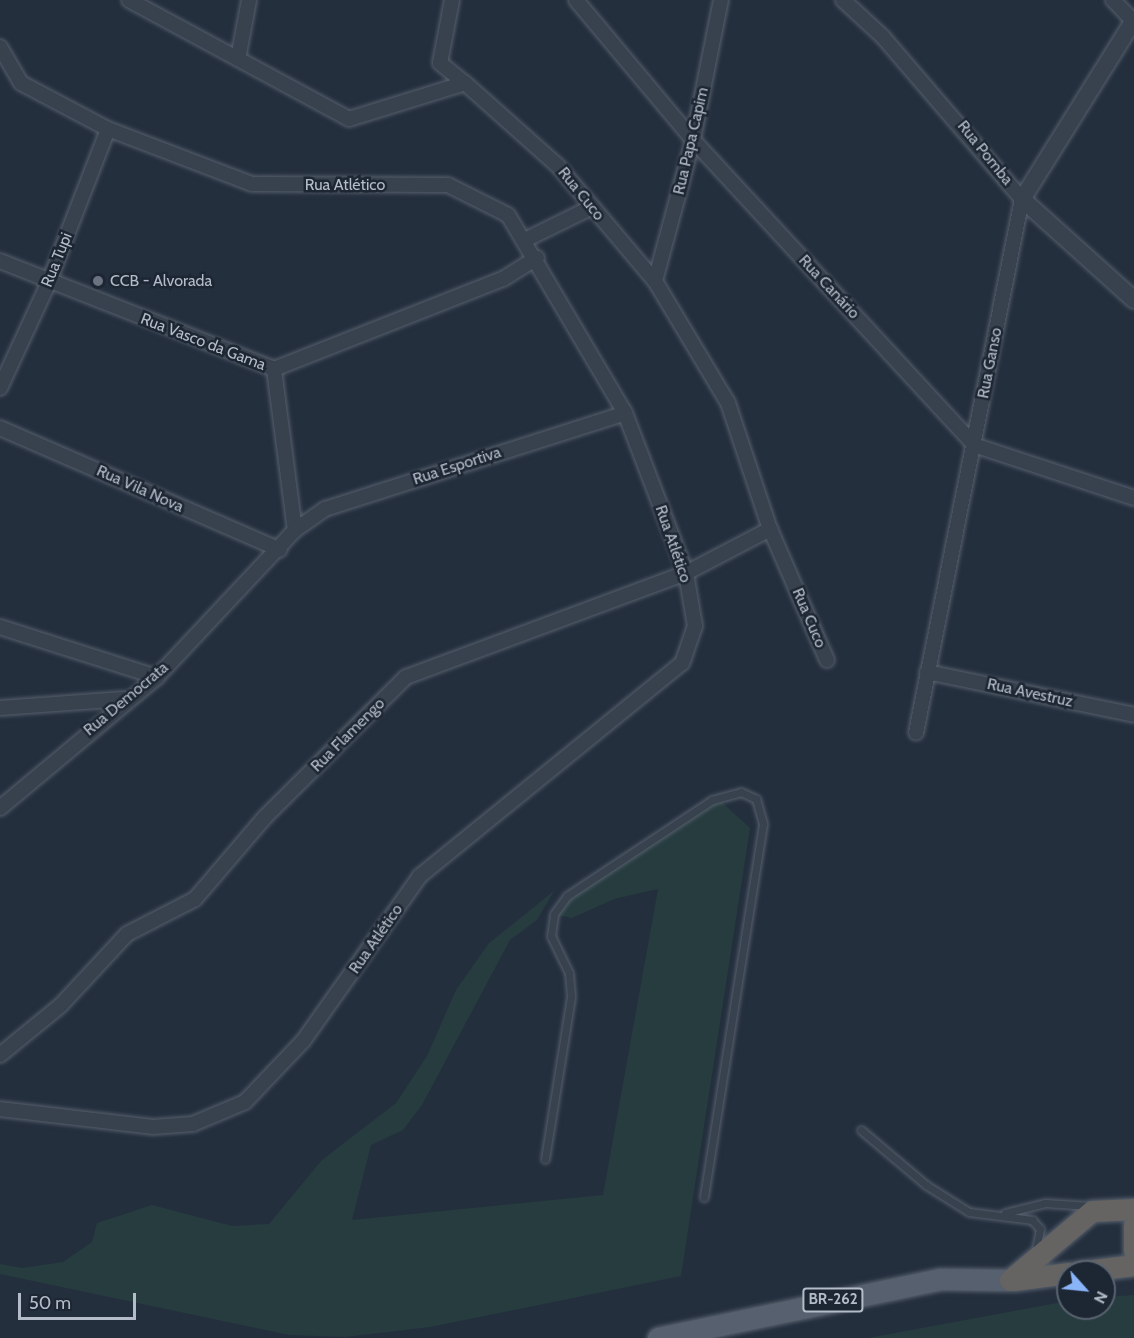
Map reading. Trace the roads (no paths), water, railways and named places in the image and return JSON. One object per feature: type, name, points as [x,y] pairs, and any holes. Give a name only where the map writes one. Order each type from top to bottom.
[{"type":"highway","points":[[1010,1280],[1030,1266],[1075,1223],[1112,1207],[1134,1209]]},
{"type":"highway","points":[[1134,1225],[1134,1250]]},
{"type":"highway","points":[[1116,1267],[1134,1265]]},
{"type":"highway","name":"BR-262","points":[[1010,1280],[1056,1274]]},
{"type":"main road","name":"BR-262","points":[[658,1338],[940,1279],[1010,1280]]},
{"type":"street","points":[[129,0],[349,119],[465,83]]},
{"type":"street","points":[[238,59],[249,0]]},
{"type":"street","name":"Rua Cuco","points":[[452,0],[440,63],[558,166],[655,281],[728,403],[770,529],[827,660]]},
{"type":"street","name":"Rua Canário","points":[[576,0],[693,140],[974,445],[1134,498]]},
{"type":"street","name":"Rua Papa Capim","points":[[655,281],[693,140],[721,0]]},
{"type":"street","name":"Rua Pomba","points":[[843,0],[915,72],[1022,199],[1134,300]]},
{"type":"street","points":[[1113,0],[1134,21]]},
{"type":"street","name":"Rua Ganso","points":[[916,733],[1022,199],[1134,21]]},
{"type":"street","name":"Rua Atlético","points":[[0,47],[21,83],[108,129],[252,184],[448,185],[493,203],[525,240],[537,258],[625,413],[686,573],[695,626],[682,663],[420,876],[303,1041],[245,1102],[193,1124],[153,1128],[0,1109]]},
{"type":"street","name":"Rua Tupi","points":[[0,388],[48,284],[108,129]]},
{"type":"street","points":[[525,240],[592,207]]},
{"type":"street","name":"Rua Vasco da Gama","points":[[0,261],[48,284],[274,369],[503,279],[537,258]]},
{"type":"street","points":[[274,369],[295,530]]},
{"type":"street","name":"Rua Esportiva","points":[[295,530],[325,509],[625,413]]},
{"type":"street","name":"Rua Vila Nova","points":[[0,428],[280,550]]},
{"type":"street","name":"Rua Flamengo","points":[[0,1055],[61,1005],[127,934],[195,899],[266,816],[406,677],[686,573],[770,529]]},
{"type":"street","name":"Rua Democrata","points":[[0,808],[124,699],[156,677],[280,550],[295,530]]},
{"type":"street","points":[[0,627],[156,677]]},
{"type":"street","name":"Rua Avestruz","points":[[927,672],[1134,715]]},
{"type":"street","points":[[0,708],[124,699]]},
{"type":"lane","points":[[545,1159],[571,996],[569,973],[551,936],[554,914],[567,896],[712,800],[741,792],[756,799],[763,824],[704,1197]]},
{"type":"lane","points":[[861,1130],[926,1185],[969,1212],[1002,1214],[1032,1220],[1040,1229],[1030,1266]]},
{"type":"lane","points":[[1002,1214],[1045,1203],[1112,1207]]},
{"type":"place","name":"CCB - Alvorada","points":[[98,281]]}]
